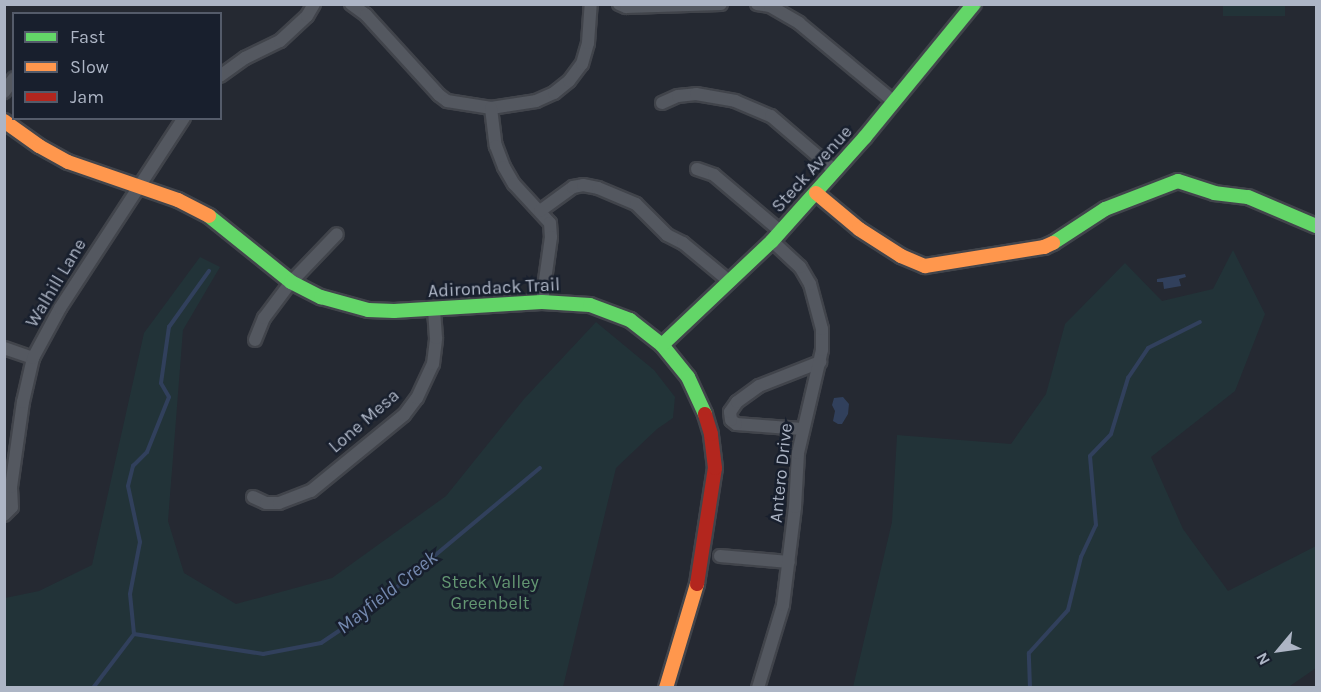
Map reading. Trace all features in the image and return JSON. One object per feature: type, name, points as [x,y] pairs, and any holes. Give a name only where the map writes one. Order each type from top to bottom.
[{"type":"street","points":[[222,75],[245,58],[280,40],[307,16],[314,4]]},
{"type":"street","points":[[351,4],[366,15],[447,101],[491,108],[536,101],[554,93],[569,81],[582,64],[588,43],[591,4]]},
{"type":"street","points":[[619,4],[626,7],[721,4]]},
{"type":"street","points":[[756,4],[770,6],[799,23],[894,102]]},
{"type":"street","name":"Steck Avenue","points":[[662,345],[730,282],[816,194],[974,4]]},
{"type":"street","points":[[662,103],[678,96],[696,94],[735,101],[771,116],[834,170]]},
{"type":"street","points":[[491,108],[496,146],[504,167],[514,184],[550,223],[551,237],[542,302]]},
{"type":"street","name":"Walhill Lane","points":[[4,515],[12,507],[8,487],[33,358],[60,308],[183,120]]},
{"type":"street","name":"Adirondack Trail","points":[[4,122],[39,146],[68,162],[178,200],[214,219],[291,282],[321,297],[368,310],[434,309],[542,302],[571,303],[605,309],[630,320],[662,345],[688,377],[702,405],[711,434],[715,468],[699,575],[668,687]]},
{"type":"street","name":"Antero Drive","points":[[697,170],[714,174],[776,236],[810,284],[822,329],[820,362],[802,429],[783,604],[758,687]]},
{"type":"street","points":[[816,194],[859,229],[901,256],[925,266],[1044,247],[1063,238],[1105,209],[1178,181],[1214,193],[1248,197],[1317,226]]},
{"type":"street","points":[[540,211],[573,187],[598,188],[636,204],[667,235],[683,243],[730,282]]},
{"type":"street","points":[[255,340],[264,318],[291,282],[337,234]]},
{"type":"street","name":"Lone Mesa","points":[[253,497],[266,503],[279,503],[311,491],[404,415],[417,398],[433,364],[436,338],[434,309]]},
{"type":"street","points":[[4,348],[33,358]]},
{"type":"street","points":[[802,429],[736,424],[730,420],[730,412],[737,402],[759,386],[820,362]]},
{"type":"street","points":[[720,556],[789,562]]},
{"type":"green space","points":[[1223,5],[1285,5],[1285,16],[1223,16]]},
{"type":"green space","points":[[1233,250],[1265,314],[1235,391],[1151,457],[1183,529],[1228,591],[1316,546],[1316,668],[1287,688],[853,687],[892,522],[897,435],[1011,444],[1046,394],[1065,324],[1125,263],[1162,301],[1213,289]]},
{"type":"green space","name":"Steck Valley Greenbelt","points":[[200,257],[220,267],[183,330],[168,521],[184,573],[236,604],[332,578],[446,496],[524,399],[596,322],[654,370],[675,397],[673,418],[657,429],[616,468],[563,687],[5,687],[5,598],[39,591],[92,565],[144,333]]},
{"type":"water","points":[[1185,274],[1186,277],[1179,279],[1181,286],[1164,289],[1163,282],[1157,282],[1157,279]]},
{"type":"water","points":[[843,397],[849,404],[848,414],[842,424],[838,424],[833,421],[835,411],[832,405],[834,398]]},
{"type":"waterway","points":[[134,634],[130,594],[140,542],[128,486],[133,466],[147,452],[169,397],[161,383],[169,327],[209,271]]},
{"type":"waterway","points":[[1030,688],[1029,653],[1068,610],[1081,557],[1096,525],[1090,456],[1111,434],[1128,378],[1148,348],[1200,322]]},
{"type":"waterway","name":"Mayfield Creek","points":[[93,688],[134,634],[263,654],[321,643],[367,612],[540,468]]},
{"type":"traffic: fast","points":[[662,345],[772,241],[865,137],[974,4]]},
{"type":"traffic: fast","points":[[1053,243],[1105,209],[1178,181],[1214,193],[1248,197],[1316,226]]},
{"type":"traffic: fast","points":[[209,216],[291,282],[321,297],[368,310],[394,311],[542,302],[590,305],[630,320],[662,345],[688,377],[705,414]]},
{"type":"traffic: slow","points":[[4,121],[39,146],[68,162],[178,200],[209,216]]},
{"type":"traffic: slow","points":[[816,193],[859,229],[901,256],[925,266],[1044,247],[1053,243]]},
{"type":"traffic: slow","points":[[666,688],[697,584]]},
{"type":"traffic: jam","points":[[697,584],[715,468],[711,434],[705,414]]}]
